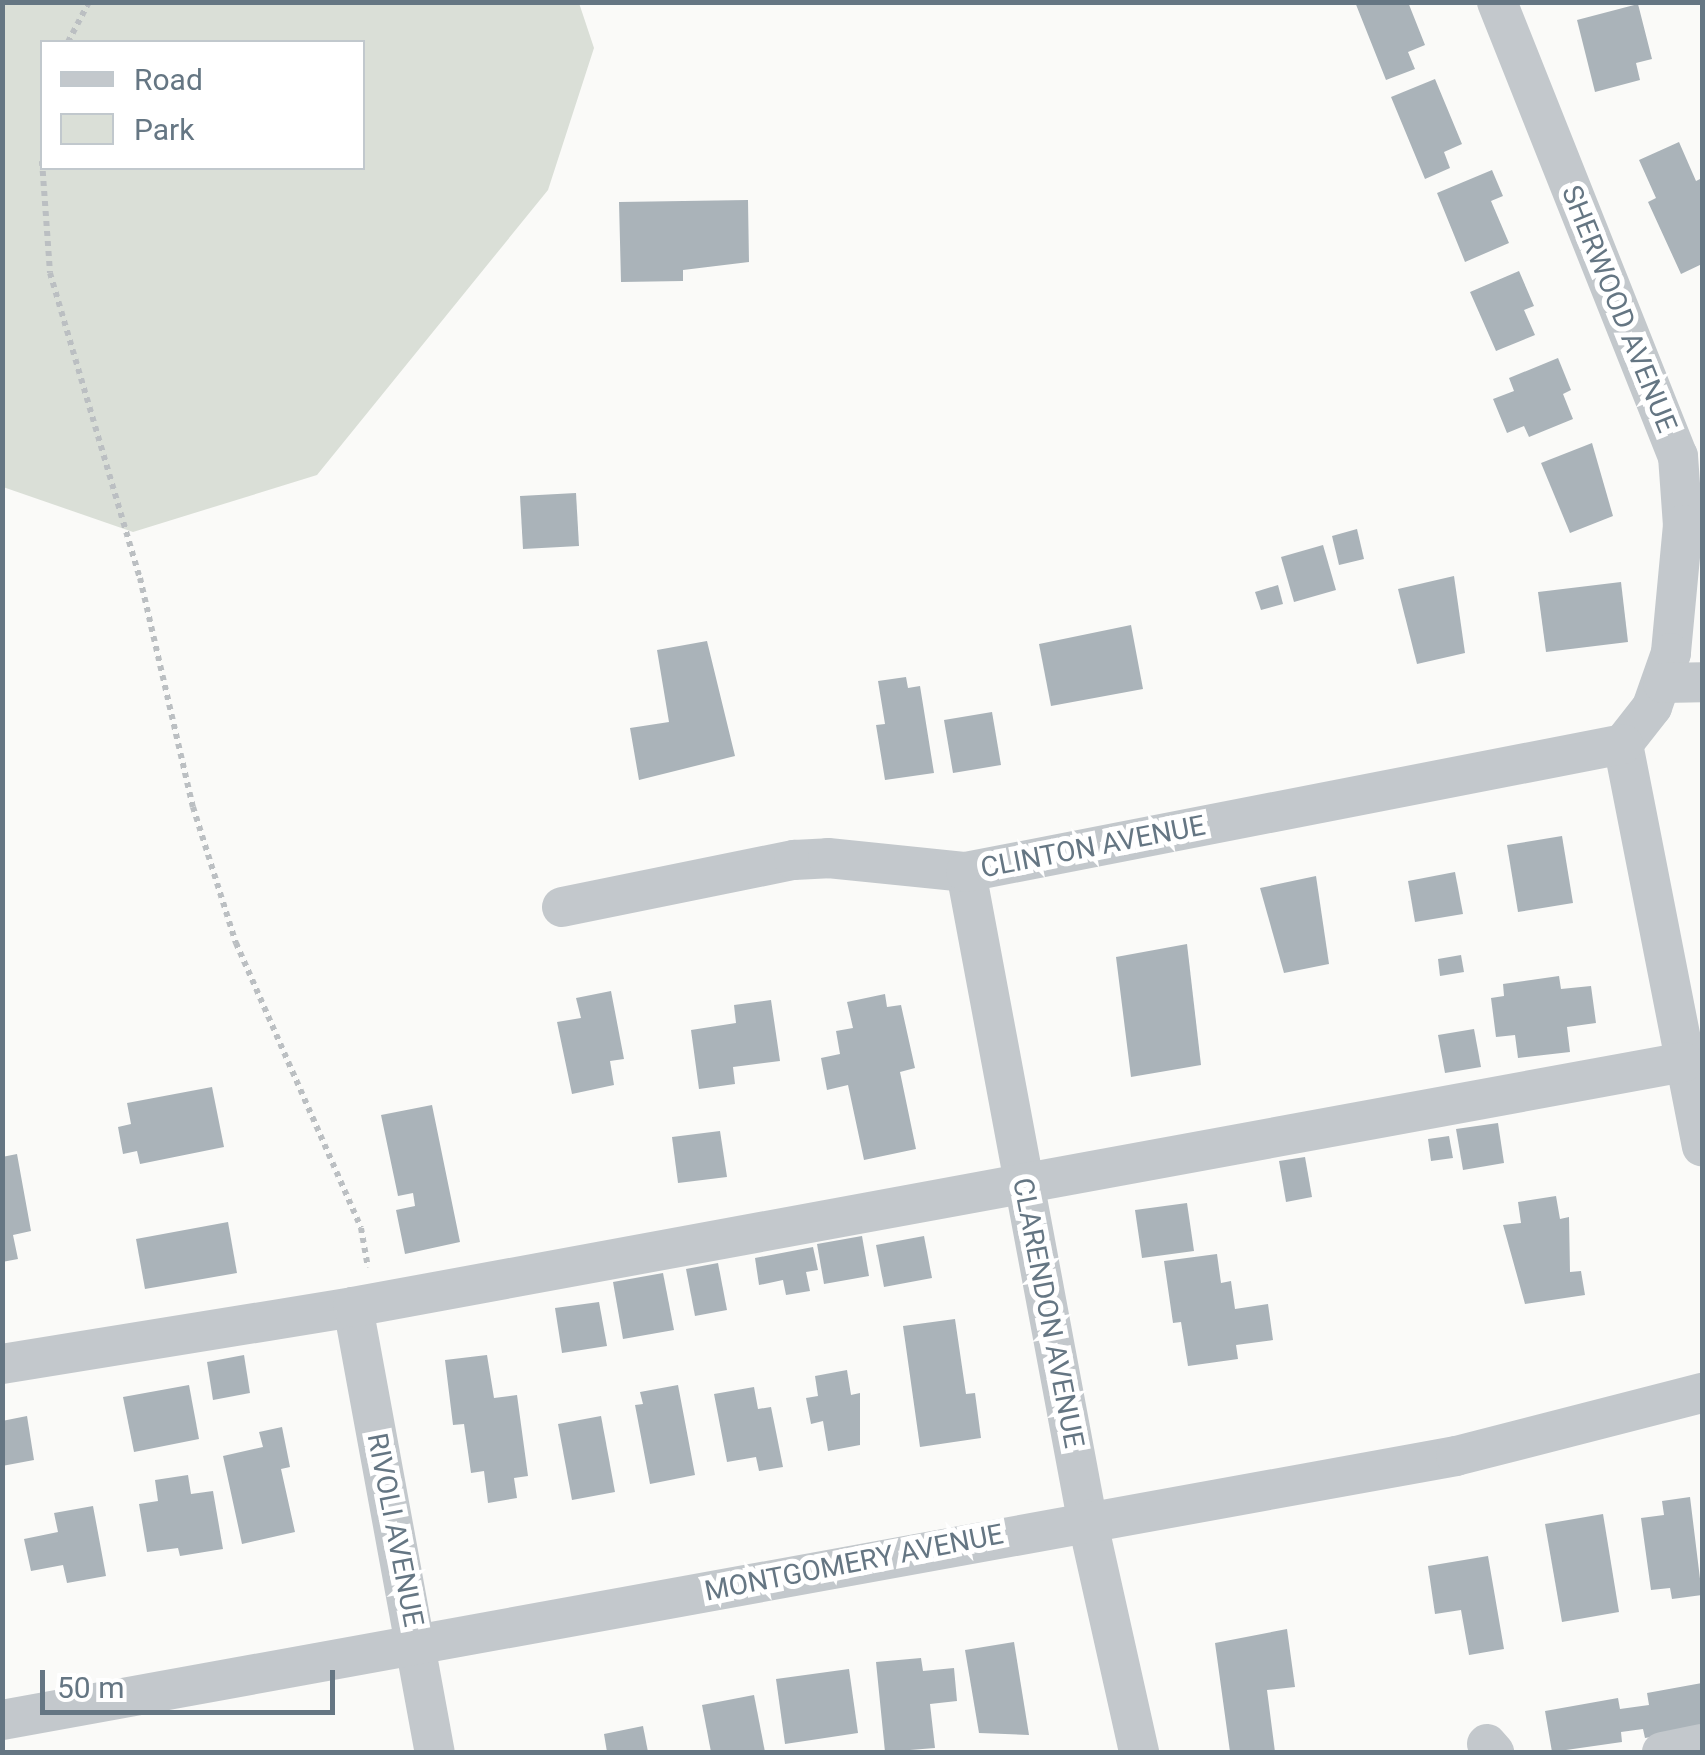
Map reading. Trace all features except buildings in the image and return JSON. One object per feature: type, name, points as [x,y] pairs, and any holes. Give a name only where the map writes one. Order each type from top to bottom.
[{"type":"street","name":"SHERWOOD AVENUE","points":[[1497,2],[1678,456],[1683,525],[1662,683],[1623,744]]},
{"type":"street","points":[[1662,683],[1702,682]]},
{"type":"street","points":[[1623,744],[1702,1146]]},
{"type":"street","name":"CLINTON AVENUE","points":[[562,906],[828,858],[966,872],[1623,744]]},
{"type":"street","name":"CLARENDON AVENUE","points":[[966,872],[1086,1520],[1139,1752]]},
{"type":"street","points":[[2,1364],[364,1305],[1023,1180],[1684,1062]]},
{"type":"street","name":"RIVOLI AVENUE","points":[[364,1305],[435,1752]]},
{"type":"street","name":"MONTGOMERY AVENUE","points":[[2,1720],[1086,1520],[1456,1456],[1702,1394]]},
{"type":"street","points":[[1662,1752],[1702,1744]]},
{"type":"path","points":[[69,40],[89,2]]},
{"type":"path","points":[[43,170],[50,273],[140,578],[193,807],[236,943],[361,1228],[364,1305]]},
{"type":"green space","points":[[3,2],[579,3],[594,48],[548,190],[317,475],[133,532],[3,487]]}]
